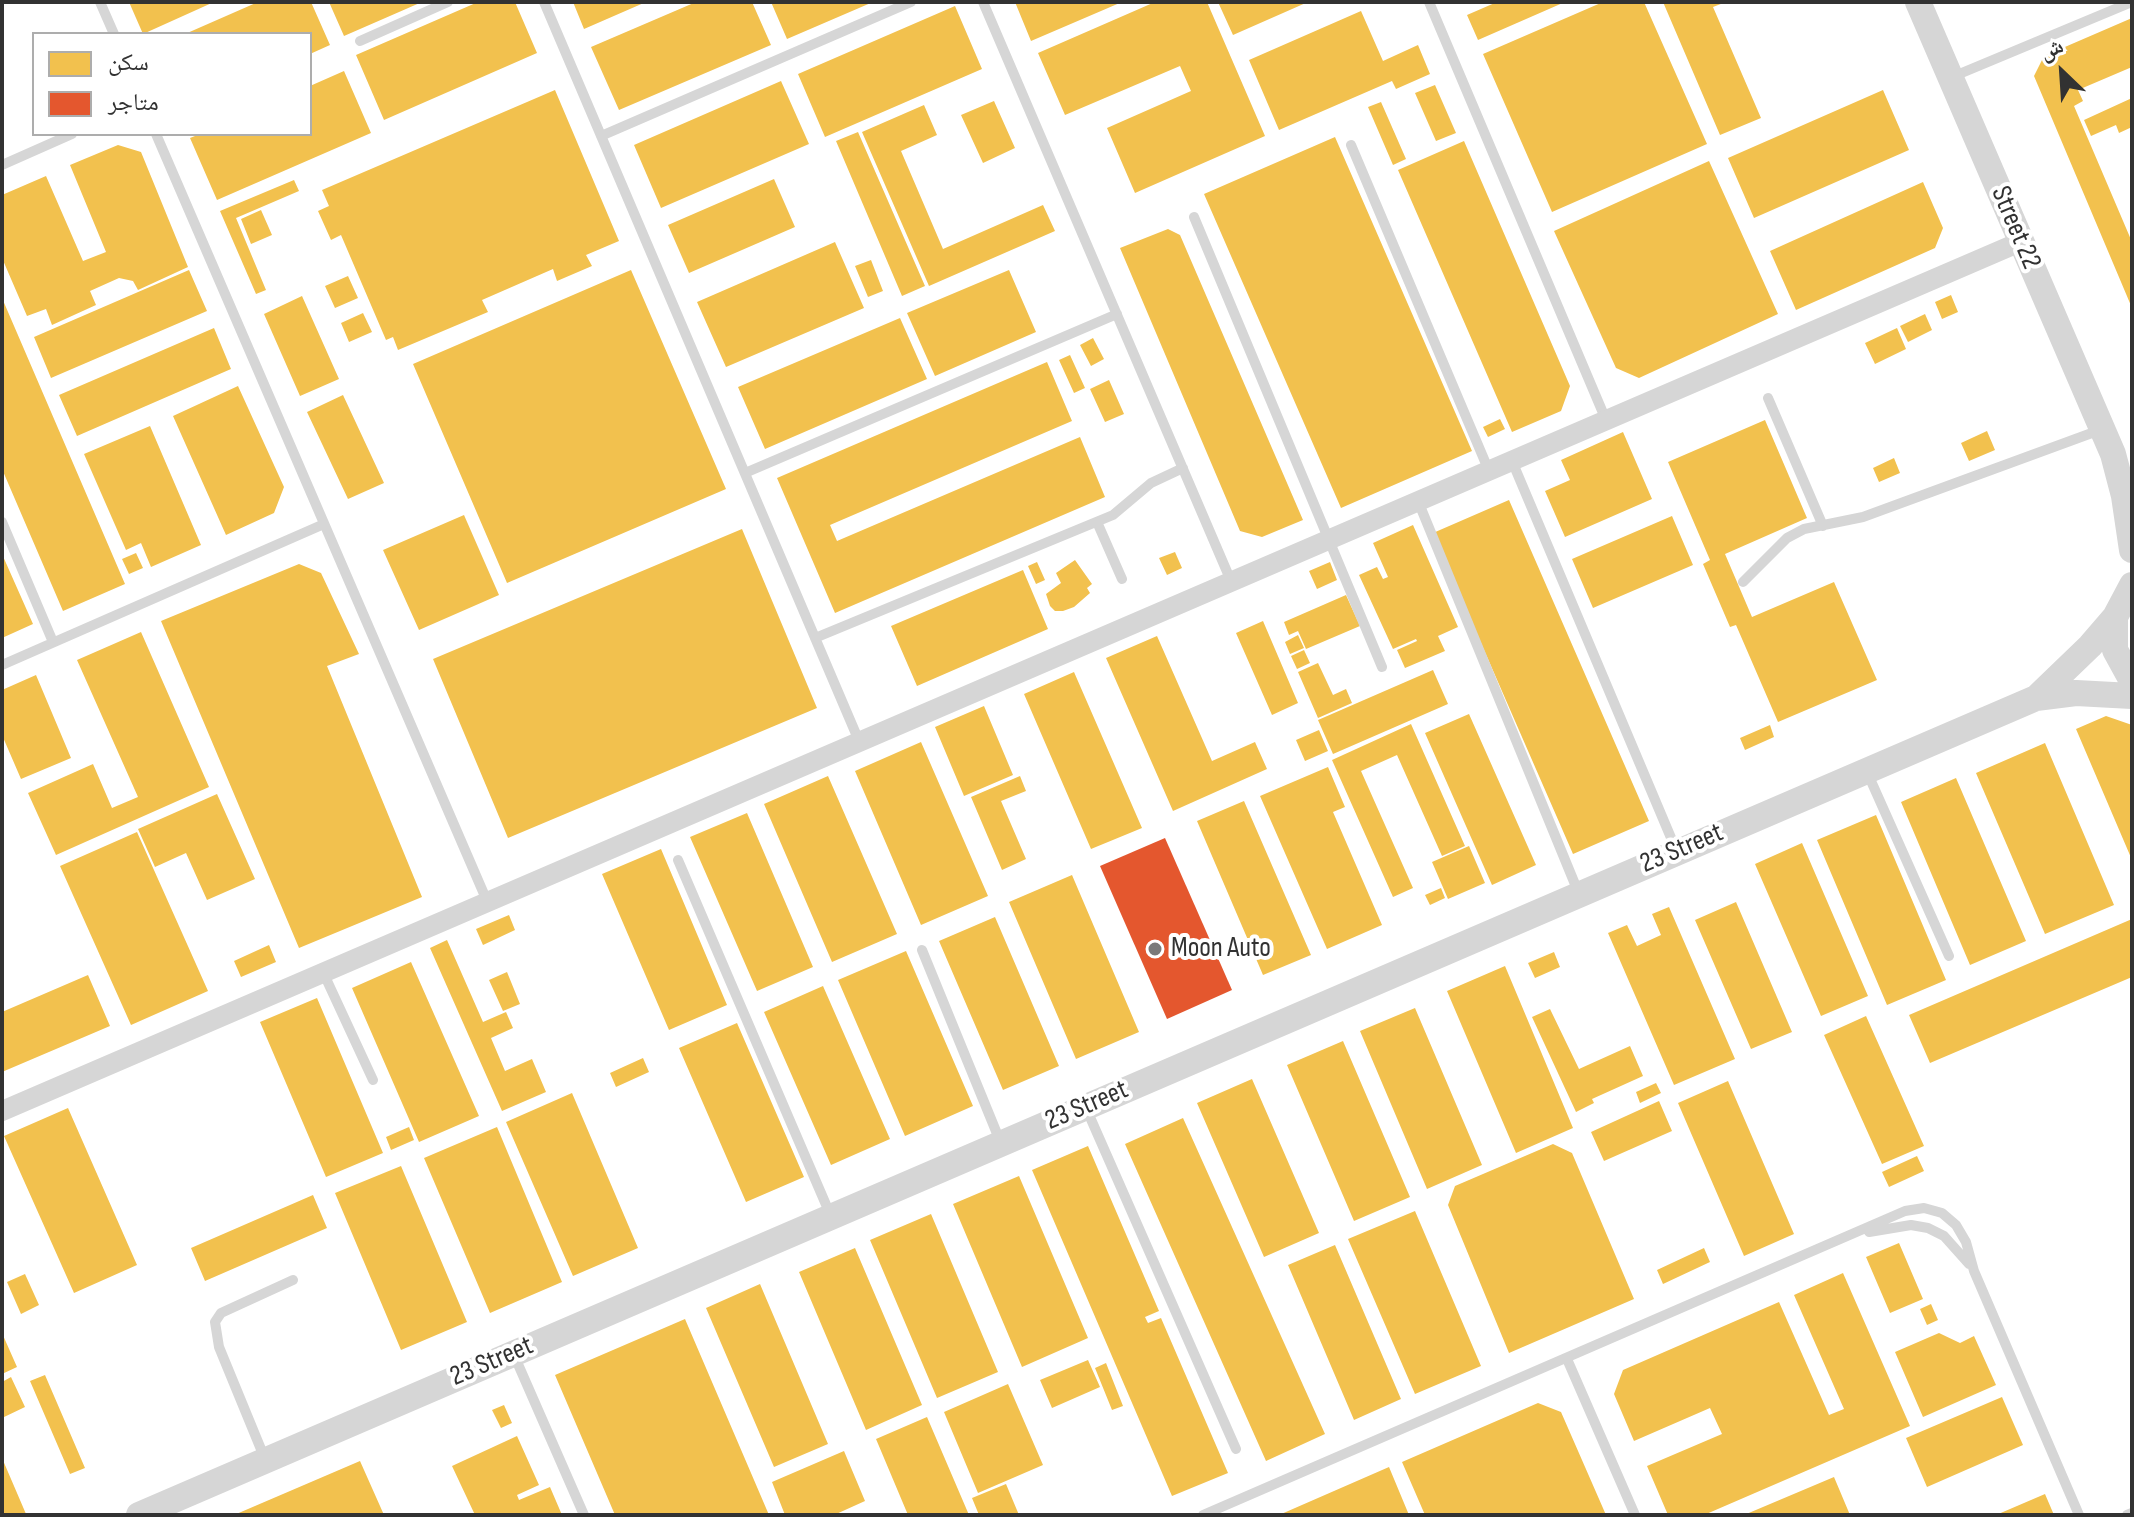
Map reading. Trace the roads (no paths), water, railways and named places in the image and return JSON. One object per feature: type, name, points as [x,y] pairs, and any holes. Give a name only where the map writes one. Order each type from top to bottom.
[{"type":"street","name":"Street 22","points":[[1918,2],[2101,429],[2132,483]]},
{"type":"street","points":[[2,1111],[2020,242]]},
{"type":"street","name":"Street 22","points":[[2113,454],[2124,496],[2132,550]]},
{"type":"street","name":"23 Street","points":[[2036,698],[2115,617],[2132,585]]},
{"type":"street","points":[[2115,617],[2115,650],[2132,681]]},
{"type":"street","name":"23 Street","points":[[139,1515],[2036,698],[2076,693],[2132,696]]},
{"type":"lane","points":[[100,2],[113,32]]},
{"type":"lane","points":[[360,41],[448,2]]},
{"type":"lane","points":[[544,2],[859,741]]},
{"type":"lane","points":[[601,136],[911,2]]},
{"type":"lane","points":[[983,2],[1231,581]]},
{"type":"lane","points":[[1429,2],[1606,420]]},
{"type":"lane","points":[[1950,78],[2132,2]]},
{"type":"lane","points":[[2,165],[67,136]]},
{"type":"lane","points":[[157,136],[487,901]]},
{"type":"lane","points":[[1351,145],[1489,471]]},
{"type":"lane","points":[[1194,217],[1382,667]]},
{"type":"lane","points":[[745,473],[1117,314]]},
{"type":"lane","points":[[1768,398],[1823,526]]},
{"type":"lane","points":[[1743,582],[1787,538],[1804,529],[1863,517],[2101,429]]},
{"type":"lane","points":[[1512,461],[1677,852]]},
{"type":"lane","points":[[815,638],[1097,522],[1120,511],[1151,483],[1183,468]]},
{"type":"lane","points":[[1418,501],[1579,894]]},
{"type":"lane","points":[[2,522],[53,642]]},
{"type":"lane","points":[[1097,522],[1122,579]]},
{"type":"lane","points":[[2,665],[324,524]]},
{"type":"lane","points":[[1866,770],[1949,956]]},
{"type":"lane","points":[[678,860],[831,1216]]},
{"type":"lane","points":[[922,950],[1001,1143]]},
{"type":"lane","points":[[323,972],[373,1080]]},
{"type":"lane","points":[[1086,1106],[1236,1449]]},
{"type":"lane","points":[[1203,1515],[1905,1211],[1924,1208],[1942,1213],[1956,1225],[1966,1242],[1974,1271],[2079,1515]]},
{"type":"lane","points":[[1851,1236],[1911,1225],[1928,1228],[1944,1236],[1957,1248],[1974,1271]]},
{"type":"lane","points":[[266,1460],[219,1347],[214,1326],[221,1313],[293,1280]]},
{"type":"lane","points":[[513,1354],[584,1515]]},
{"type":"lane","points":[[1567,1359],[1635,1515]]},
{"type":"place","name":"Moon Auto","points":[[1155,949]]}]
